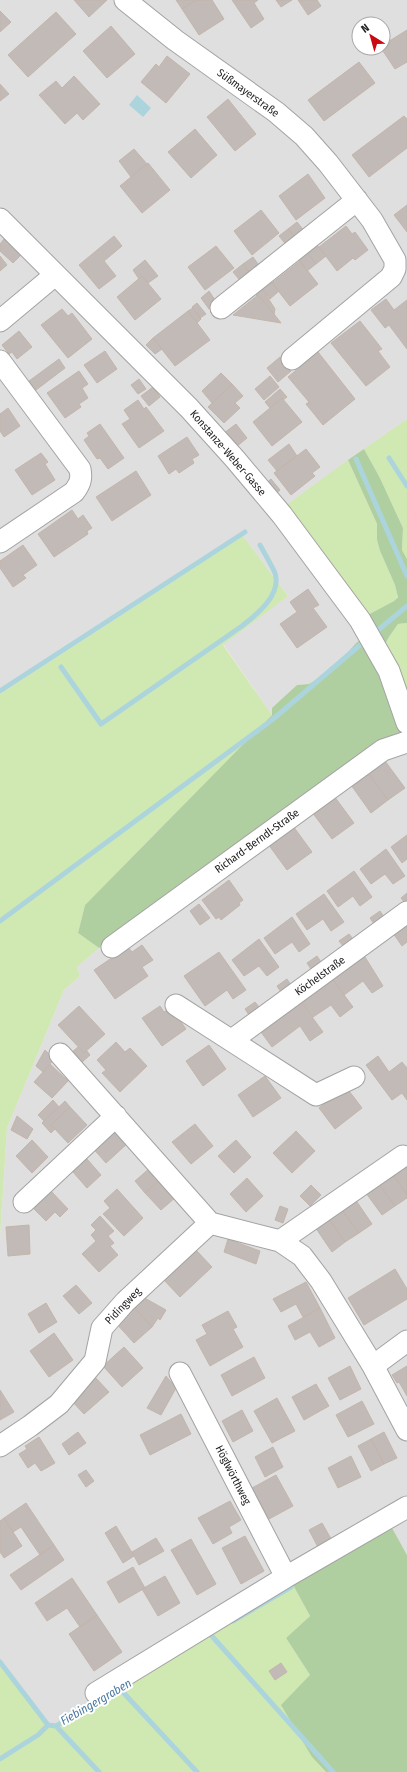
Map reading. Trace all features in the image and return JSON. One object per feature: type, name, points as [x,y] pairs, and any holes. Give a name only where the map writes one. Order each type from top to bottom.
[{"type":"street","name":"Süßmayerstraße","points":[[125,0],[175,40],[276,112],[304,136],[328,163],[357,200],[380,233],[395,260],[395,269],[391,277],[292,359]]},
{"type":"street","points":[[221,308],[357,200]]},
{"type":"street","name":"Konstanze-Weber-Gasse","points":[[0,219],[189,408],[235,459],[282,515],[360,620],[389,671],[407,723]]},
{"type":"street","points":[[0,321],[55,275]]},
{"type":"street","points":[[0,360],[7,385],[80,470],[81,477],[80,485],[74,492],[0,542]]},
{"type":"street","name":"Richard-Berndl-Straße","points":[[112,947],[383,750],[407,742]]},
{"type":"street","name":"Köchelstraße","points":[[232,1040],[407,912]]},
{"type":"street","points":[[176,1005],[316,1095],[354,1077]]},
{"type":"street","points":[[60,1054],[210,1223],[280,1241],[302,1256],[321,1281],[373,1366],[407,1430]]},
{"type":"street","points":[[24,1202],[116,1116]]},
{"type":"street","points":[[280,1241],[403,1156]]},
{"type":"street","name":"Pidingweg","points":[[0,1446],[30,1426],[58,1404],[95,1362],[102,1328],[125,1302],[210,1223]]},
{"type":"street","points":[[373,1366],[407,1342]]},
{"type":"street","name":"Höglwörthweg","points":[[180,1373],[286,1577]]},
{"type":"street","points":[[96,1693],[286,1577],[407,1508]]},
{"type":"shaded area","points":[[0,0],[407,0],[407,419],[282,508],[371,632],[356,643],[322,676],[309,684],[297,685],[272,715],[223,644],[288,596],[243,536],[0,694]]},
{"type":"shaded area","points":[[407,732],[407,1555],[391,1528],[52,1727],[0,1663],[0,1237],[7,1128],[64,990],[80,976],[77,967],[112,936]]},
{"type":"green space","points":[[407,419],[407,559],[402,550],[403,528],[380,478],[364,449]]},
{"type":"green space","points":[[364,449],[380,478],[403,528],[402,550],[407,559],[407,623],[398,624],[382,650],[407,732],[112,936],[99,948],[78,933],[85,905],[272,715],[272,708],[297,685],[309,684],[322,676],[356,643],[371,632],[364,617],[394,601],[398,597],[395,585],[380,551],[377,540],[377,524],[348,460]]},
{"type":"green space","points":[[348,460],[377,524],[377,540],[380,551],[395,585],[398,596],[394,601],[364,617],[282,508]]},
{"type":"green space","points":[[243,536],[288,596],[223,645],[272,715],[85,905],[78,933],[99,948],[77,967],[80,976],[64,990],[7,1128],[0,1237],[0,694]]},
{"type":"green space","points":[[407,623],[407,704],[382,650],[398,624]]},
{"type":"green space","points":[[392,1528],[407,1555],[407,1772],[326,1772],[312,1757],[281,1705],[310,1675],[286,1638],[310,1616],[293,1585]]},
{"type":"green space","points":[[293,1585],[310,1616],[286,1638],[310,1675],[312,1757],[326,1772],[0,1772],[0,1663],[52,1727]]},
{"type":"water","points":[[137,95],[151,108],[143,117],[129,105]]},
{"type":"building","points":[[74,0],[107,0],[89,17]]},
{"type":"building","points":[[176,0],[196,0],[182,9]]},
{"type":"building","points":[[196,0],[212,0],[224,19],[199,35],[182,9]]},
{"type":"building","points":[[232,0],[258,0],[254,3],[264,19],[251,28]]},
{"type":"building","points":[[276,0],[292,0],[281,7]]},
{"type":"building","points":[[298,0],[317,0],[321,6],[308,15]]},
{"type":"building","points":[[0,11],[11,22],[0,32]]},
{"type":"building","points":[[56,12],[76,34],[28,77],[8,55]]},
{"type":"building","points":[[111,26],[135,54],[107,78],[83,51]]},
{"type":"building","points":[[407,30],[407,62],[395,69],[386,56],[391,56],[391,40]]},
{"type":"building","points":[[167,56],[190,74],[166,103],[141,82],[156,64],[159,67]]},
{"type":"building","points":[[359,62],[375,83],[324,121],[308,100]]},
{"type":"building","points":[[74,76],[100,104],[83,120],[77,113],[65,124],[39,95],[56,81],[62,88]]},
{"type":"building","points":[[0,84],[9,94],[0,101]]},
{"type":"building","points":[[228,99],[256,134],[235,151],[207,117]]},
{"type":"building","points":[[404,116],[407,119],[407,148],[369,177],[352,155]]},
{"type":"building","points":[[195,129],[217,155],[191,178],[168,152]]},
{"type":"building","points":[[134,149],[147,164],[131,177],[119,161]]},
{"type":"building","points":[[148,163],[170,190],[142,213],[120,186]]},
{"type":"building","points":[[308,174],[325,198],[296,220],[279,196]]},
{"type":"building","points":[[407,205],[407,232],[394,215]]},
{"type":"building","points":[[261,210],[279,233],[252,255],[234,231]]},
{"type":"building","points":[[297,222],[306,233],[297,240],[288,229]]},
{"type":"building","points":[[346,226],[352,234],[355,232],[368,250],[355,260],[353,258],[337,271],[319,247]]},
{"type":"building","points":[[288,229],[297,240],[288,247],[279,236]]},
{"type":"building","points":[[114,236],[122,246],[104,261],[116,276],[99,289],[79,265]]},
{"type":"building","points":[[4,239],[21,255],[13,263],[0,251],[0,244]]},
{"type":"building","points":[[317,245],[326,256],[316,264],[307,252]]},
{"type":"building","points":[[216,246],[234,268],[205,290],[188,267]]},
{"type":"building","points":[[307,252],[316,264],[307,271],[298,259]]},
{"type":"building","points":[[0,256],[7,265],[0,271]]},
{"type":"building","points":[[253,257],[261,268],[252,276],[243,264]]},
{"type":"building","points":[[145,260],[158,276],[148,283],[142,276],[139,279],[133,270]]},
{"type":"building","points":[[300,261],[318,284],[290,306],[272,283]]},
{"type":"building","points":[[243,264],[252,276],[242,283],[233,272]]},
{"type":"building","points":[[142,276],[161,299],[135,320],[117,297]]},
{"type":"building","points":[[270,280],[279,291],[270,299],[261,287]]},
{"type":"building","points":[[261,287],[275,309],[274,314],[258,295],[257,296],[254,293]]},
{"type":"building","points":[[209,291],[217,303],[209,309],[201,298]]},
{"type":"building","points":[[258,295],[274,314],[281,323],[233,315]]},
{"type":"building","points":[[386,299],[394,310],[407,300],[407,349],[389,325],[385,328],[371,310]]},
{"type":"building","points":[[197,303],[206,314],[200,318],[192,307]]},
{"type":"building","points":[[193,308],[201,319],[197,323],[188,311]]},
{"type":"building","points":[[62,309],[68,316],[72,313],[92,339],[68,358],[41,325]]},
{"type":"building","points":[[188,311],[210,340],[175,366],[153,338]]},
{"type":"building","points":[[360,321],[382,349],[378,351],[390,367],[366,386],[331,343]]},
{"type":"building","points":[[19,331],[32,347],[17,359],[12,352],[9,354],[2,345]]},
{"type":"building","points":[[153,338],[162,349],[155,354],[146,345]]},
{"type":"building","points":[[105,351],[117,369],[97,383],[84,365]]},
{"type":"building","points":[[318,352],[355,399],[323,425],[306,404],[309,402],[288,377]]},
{"type":"building","points":[[280,357],[291,371],[278,382],[267,368]]},
{"type":"building","points":[[59,359],[65,368],[36,390],[29,381]]},
{"type":"building","points":[[79,371],[88,384],[82,388],[88,398],[79,404],[81,407],[65,418],[47,393]]},
{"type":"building","points":[[221,373],[232,384],[212,403],[202,391]]},
{"type":"building","points":[[270,376],[279,387],[264,400],[255,389]]},
{"type":"building","points":[[139,379],[146,389],[138,394],[131,385]]},
{"type":"building","points":[[232,384],[243,396],[235,403],[240,408],[224,423],[208,407]]},
{"type":"building","points":[[153,387],[160,397],[149,406],[141,396]]},
{"type":"building","points":[[280,389],[287,397],[283,400],[282,398],[270,408],[265,402]]},
{"type":"building","points":[[282,398],[302,422],[272,446],[253,422]]},
{"type":"building","points":[[138,400],[144,409],[146,407],[164,431],[139,448],[122,424],[130,419],[124,410]]},
{"type":"building","points":[[8,408],[20,426],[4,437],[0,431],[0,414]]},
{"type":"building","points":[[100,424],[124,458],[108,469],[100,458],[97,459],[84,440],[89,436],[87,433]]},
{"type":"building","points":[[236,424],[247,438],[236,447],[224,433]]},
{"type":"building","points":[[187,437],[199,455],[192,459],[194,463],[179,473],[176,469],[169,474],[158,456]]},
{"type":"building","points":[[289,444],[297,456],[277,471],[268,460]]},
{"type":"building","points":[[306,449],[320,467],[312,473],[315,476],[291,495],[274,473]]},
{"type":"building","points":[[41,453],[48,462],[45,464],[55,480],[32,495],[15,470]]},
{"type":"building","points":[[136,471],[151,495],[112,521],[96,497]]},
{"type":"building","points":[[271,479],[280,490],[274,495],[265,484]]},
{"type":"building","points":[[72,510],[78,519],[83,515],[92,528],[87,531],[88,534],[54,557],[38,534]]},
{"type":"building","points":[[23,545],[37,565],[23,575],[26,578],[13,587],[0,568],[0,561]]},
{"type":"building","points":[[308,589],[319,605],[313,608],[327,627],[297,648],[280,624],[297,612],[290,602]]},
{"type":"building","points":[[385,761],[405,788],[388,800],[368,773]]},
{"type":"building","points":[[368,773],[388,800],[371,813],[351,785]]},
{"type":"building","points":[[334,796],[354,823],[332,839],[312,812]]},
{"type":"building","points":[[293,826],[312,852],[287,870],[268,844]]},
{"type":"building","points":[[407,835],[407,859],[402,863],[391,847]]},
{"type":"building","points":[[386,849],[405,876],[393,884],[385,874],[371,884],[360,869]]},
{"type":"building","points":[[354,871],[372,897],[360,906],[353,896],[338,907],[327,891]]},
{"type":"building","points":[[229,880],[243,900],[239,903],[240,905],[221,920],[219,917],[216,919],[202,900]]},
{"type":"building","points":[[407,893],[407,901],[405,903],[401,898]]},
{"type":"building","points":[[324,894],[344,922],[331,931],[323,919],[307,930],[296,914]]},
{"type":"building","points":[[199,904],[210,918],[200,925],[190,911]]},
{"type":"building","points":[[380,911],[384,917],[374,924],[370,918]]},
{"type":"building","points":[[292,917],[310,944],[299,952],[292,942],[275,954],[264,938]]},
{"type":"building","points":[[405,925],[407,927],[407,942],[402,946],[393,933]]},
{"type":"building","points":[[349,934],[353,939],[343,946],[339,941]]},
{"type":"building","points":[[259,939],[279,967],[267,976],[259,966],[244,976],[232,960]]},
{"type":"building","points":[[142,945],[153,960],[142,967],[148,976],[115,999],[94,970],[128,947],[132,952]]},
{"type":"building","points":[[219,952],[246,990],[233,999],[227,990],[205,1006],[184,976]]},
{"type":"building","points":[[317,956],[321,962],[311,969],[307,963]]},
{"type":"building","points":[[365,957],[383,986],[372,993],[363,981],[344,995],[333,980]]},
{"type":"building","points":[[287,979],[291,985],[281,992],[277,986]]},
{"type":"building","points":[[333,980],[353,1007],[340,1017],[331,1005],[313,1017],[302,1003]]},
{"type":"building","points":[[255,1002],[259,1007],[249,1015],[245,1009]]},
{"type":"building","points":[[302,1003],[323,1032],[310,1041],[300,1026],[272,1047],[261,1032]]},
{"type":"building","points":[[79,1006],[105,1034],[84,1053],[58,1025]]},
{"type":"building","points":[[160,1006],[164,1012],[171,1008],[186,1029],[162,1046],[142,1018]]},
{"type":"building","points":[[116,1042],[125,1052],[130,1048],[147,1066],[120,1092],[102,1073],[106,1070],[97,1060]]},
{"type":"building","points":[[209,1045],[226,1069],[203,1086],[186,1061]]},
{"type":"building","points":[[78,1047],[84,1053],[87,1051],[90,1055],[80,1064],[71,1053]]},
{"type":"building","points":[[45,1050],[54,1059],[43,1072],[36,1066]]},
{"type":"building","points":[[378,1056],[389,1072],[402,1062],[407,1068],[407,1100],[402,1093],[392,1100],[366,1065]]},
{"type":"building","points":[[50,1064],[68,1081],[52,1098],[34,1082]]},
{"type":"building","points":[[265,1076],[281,1098],[253,1117],[238,1095]]},
{"type":"building","points":[[346,1087],[362,1108],[335,1129],[319,1108]]},
{"type":"building","points":[[53,1100],[59,1107],[44,1121],[38,1115]]},
{"type":"building","points":[[65,1101],[70,1107],[51,1125],[55,1129],[51,1133],[42,1123]]},
{"type":"building","points":[[70,1107],[87,1125],[68,1143],[51,1125]]},
{"type":"building","points":[[17,1116],[33,1129],[27,1139],[11,1130]]},
{"type":"building","points":[[195,1124],[213,1146],[191,1164],[172,1142]]},
{"type":"building","points":[[111,1125],[128,1143],[106,1163],[90,1145]]},
{"type":"building","points":[[296,1131],[315,1151],[292,1173],[273,1153]]},
{"type":"building","points":[[32,1140],[48,1157],[32,1173],[16,1156]]},
{"type":"building","points":[[236,1140],[251,1157],[234,1173],[218,1156]]},
{"type":"building","points":[[87,1159],[101,1175],[87,1188],[73,1172]]},
{"type":"building","points":[[403,1161],[407,1167],[407,1195],[390,1170]]},
{"type":"building","points":[[151,1167],[161,1179],[145,1193],[135,1181]]},
{"type":"building","points":[[390,1170],[407,1195],[407,1198],[395,1206],[376,1180]]},
{"type":"building","points":[[247,1178],[263,1196],[246,1212],[230,1194]]},
{"type":"building","points":[[161,1179],[176,1197],[161,1210],[145,1193]]},
{"type":"building","points":[[376,1180],[395,1206],[382,1215],[363,1189]]},
{"type":"building","points":[[311,1185],[321,1195],[310,1206],[300,1196]]},
{"type":"building","points":[[117,1189],[143,1218],[124,1236],[103,1214],[110,1208],[104,1201]]},
{"type":"building","points":[[50,1190],[68,1209],[60,1217],[55,1212],[46,1221],[32,1207]]},
{"type":"building","points":[[353,1196],[372,1224],[359,1233],[339,1206]]},
{"type":"building","points":[[280,1206],[288,1209],[283,1223],[275,1220]]},
{"type":"building","points":[[339,1206],[359,1233],[345,1242],[326,1215]]},
{"type":"building","points":[[326,1215],[345,1242],[332,1252],[313,1224]]},
{"type":"building","points":[[100,1216],[114,1231],[108,1236],[114,1243],[110,1246],[118,1255],[99,1272],[82,1254],[96,1241],[91,1235],[96,1230],[91,1225]]},
{"type":"building","points":[[29,1225],[30,1254],[8,1256],[6,1227]]},
{"type":"building","points":[[228,1239],[260,1251],[256,1264],[224,1252]]},
{"type":"building","points":[[195,1249],[212,1267],[180,1297],[163,1279]]},
{"type":"building","points":[[395,1269],[407,1289],[407,1299],[364,1325],[348,1298]]},
{"type":"building","points":[[306,1282],[320,1308],[303,1317],[296,1304],[281,1312],[273,1299]]},
{"type":"building","points":[[76,1285],[92,1303],[79,1314],[63,1296]]},
{"type":"building","points":[[141,1296],[166,1310],[160,1320],[158,1318],[152,1327],[133,1306]]},
{"type":"building","points":[[46,1303],[57,1322],[39,1333],[28,1314]]},
{"type":"building","points":[[133,1306],[152,1327],[134,1343],[115,1322]]},
{"type":"building","points":[[320,1308],[335,1338],[319,1347],[310,1332],[295,1340],[288,1326]]},
{"type":"building","points":[[228,1311],[237,1327],[233,1329],[243,1347],[210,1366],[196,1340],[207,1334],[202,1325]]},
{"type":"building","points":[[54,1333],[73,1360],[49,1377],[30,1351]]},
{"type":"building","points":[[124,1347],[143,1368],[122,1387],[103,1366]]},
{"type":"building","points":[[254,1357],[265,1378],[232,1396],[221,1375]]},
{"type":"building","points":[[350,1366],[361,1389],[340,1400],[328,1378]]},
{"type":"building","points":[[407,1366],[407,1396],[399,1382],[397,1383],[392,1375]]},
{"type":"building","points":[[94,1376],[109,1392],[84,1414],[69,1398]]},
{"type":"building","points":[[166,1376],[176,1388],[161,1415],[147,1408]]},
{"type":"building","points":[[316,1384],[329,1406],[304,1420],[292,1397]]},
{"type":"building","points":[[0,1390],[14,1412],[0,1420]]},
{"type":"building","points":[[277,1398],[295,1431],[272,1443],[254,1411]]},
{"type":"building","points":[[362,1401],[374,1424],[348,1437],[336,1415]]},
{"type":"building","points":[[242,1410],[253,1431],[233,1442],[222,1421]]},
{"type":"building","points":[[181,1414],[191,1434],[150,1455],[140,1435]]},
{"type":"building","points":[[78,1432],[86,1443],[69,1455],[62,1444]]},
{"type":"building","points":[[384,1432],[397,1458],[384,1464],[371,1439]]},
{"type":"building","points":[[39,1437],[55,1463],[41,1471],[35,1463],[28,1468],[19,1454],[27,1449],[25,1446]]},
{"type":"building","points":[[371,1439],[384,1464],[371,1471],[358,1446]]},
{"type":"building","points":[[273,1447],[283,1467],[265,1477],[255,1457]]},
{"type":"building","points":[[351,1456],[361,1477],[338,1488],[328,1468]]},
{"type":"building","points":[[86,1470],[94,1481],[86,1487],[78,1475]]},
{"type":"building","points":[[276,1475],[293,1506],[269,1519],[252,1488]]},
{"type":"building","points":[[230,1501],[241,1520],[229,1527],[232,1533],[213,1544],[198,1518]]},
{"type":"building","points":[[26,1503],[54,1545],[40,1555],[21,1527],[13,1532],[4,1518]]},
{"type":"building","points":[[4,1518],[22,1546],[4,1558],[0,1552],[0,1521]]},
{"type":"building","points":[[322,1523],[334,1544],[320,1551],[309,1530]]},
{"type":"building","points":[[116,1526],[134,1556],[123,1563],[105,1533]]},
{"type":"building","points":[[245,1536],[264,1571],[241,1584],[222,1548]]},
{"type":"building","points":[[156,1538],[164,1551],[139,1565],[132,1552]]},
{"type":"building","points":[[191,1539],[216,1584],[197,1595],[171,1550]]},
{"type":"building","points":[[54,1545],[64,1560],[21,1590],[10,1575]]},
{"type":"building","points":[[133,1567],[145,1588],[119,1603],[107,1582]]},
{"type":"building","points":[[165,1576],[180,1603],[158,1616],[142,1589]]},
{"type":"building","points":[[72,1578],[97,1615],[80,1627],[67,1608],[47,1621],[35,1603]]},
{"type":"building","points":[[97,1615],[122,1652],[94,1671],[69,1634]]},
{"type":"building","points":[[281,1663],[287,1672],[275,1680],[269,1671]]},
{"type":"waterway","points":[[389,458],[407,486]]},
{"type":"waterway","points":[[356,459],[407,576]]},
{"type":"waterway","points":[[0,691],[245,532]]},
{"type":"waterway","points":[[61,667],[101,724],[242,626],[266,604],[275,589],[276,581],[275,573],[260,545]]},
{"type":"waterway","points":[[377,631],[407,606]]},
{"type":"waterway","points":[[0,921],[272,720],[360,645]]},
{"type":"waterway","name":"Fiebingergraben","points":[[233,1621],[291,1587]]},
{"type":"waterway","name":"Fiebingergraben","points":[[211,1635],[333,1772]]},
{"type":"waterway","name":"Fiebingergraben","points":[[0,1662],[48,1725],[56,1726],[99,1701]]},
{"type":"waterway","points":[[120,1689],[197,1772]]},
{"type":"waterway","points":[[0,1759],[38,1735],[48,1725]]},
{"type":"waterway","points":[[56,1726],[99,1772]]}]
